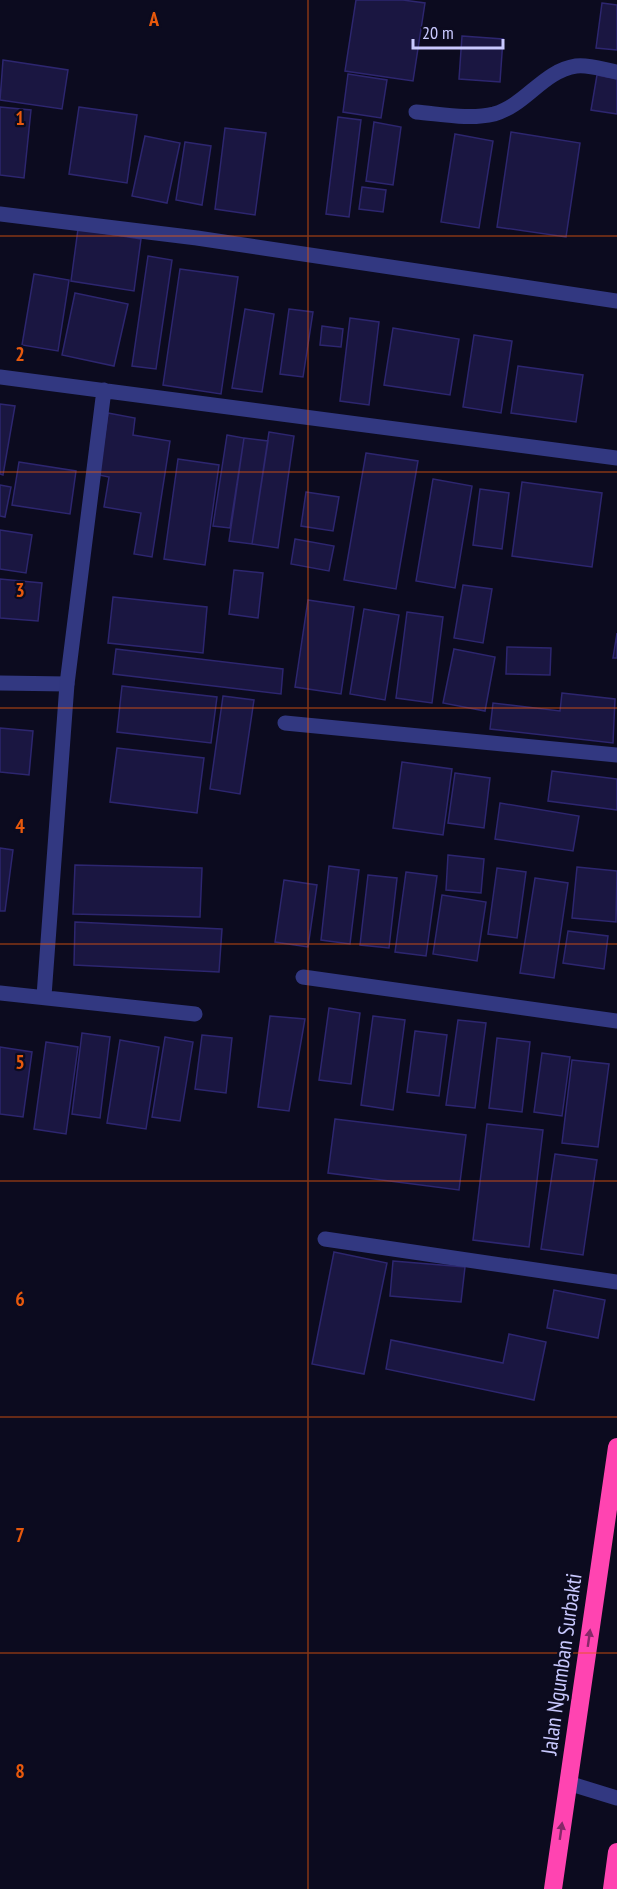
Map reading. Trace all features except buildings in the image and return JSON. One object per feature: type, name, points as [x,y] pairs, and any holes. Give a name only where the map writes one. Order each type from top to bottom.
[{"type":"highway","name":"Jalan Ngumban Surbakti","points":[[553,1889],[617,1447]]},
{"type":"highway","points":[[612,1889],[617,1852]]},
{"type":"street","points":[[416,112],[466,116],[494,114],[515,104],[557,71],[578,66],[617,72]]},
{"type":"street","points":[[0,214],[197,238],[617,301]]},
{"type":"street","points":[[0,377],[617,458]]},
{"type":"street","points":[[44,996],[67,684],[104,390]]},
{"type":"street","points":[[0,683],[67,684]]},
{"type":"street","points":[[285,723],[617,755]]},
{"type":"street","points":[[303,977],[617,1021]]},
{"type":"street","points":[[0,993],[195,1014]]},
{"type":"street","points":[[325,1239],[617,1282]]},
{"type":"street","points":[[568,1783],[617,1798]]}]
